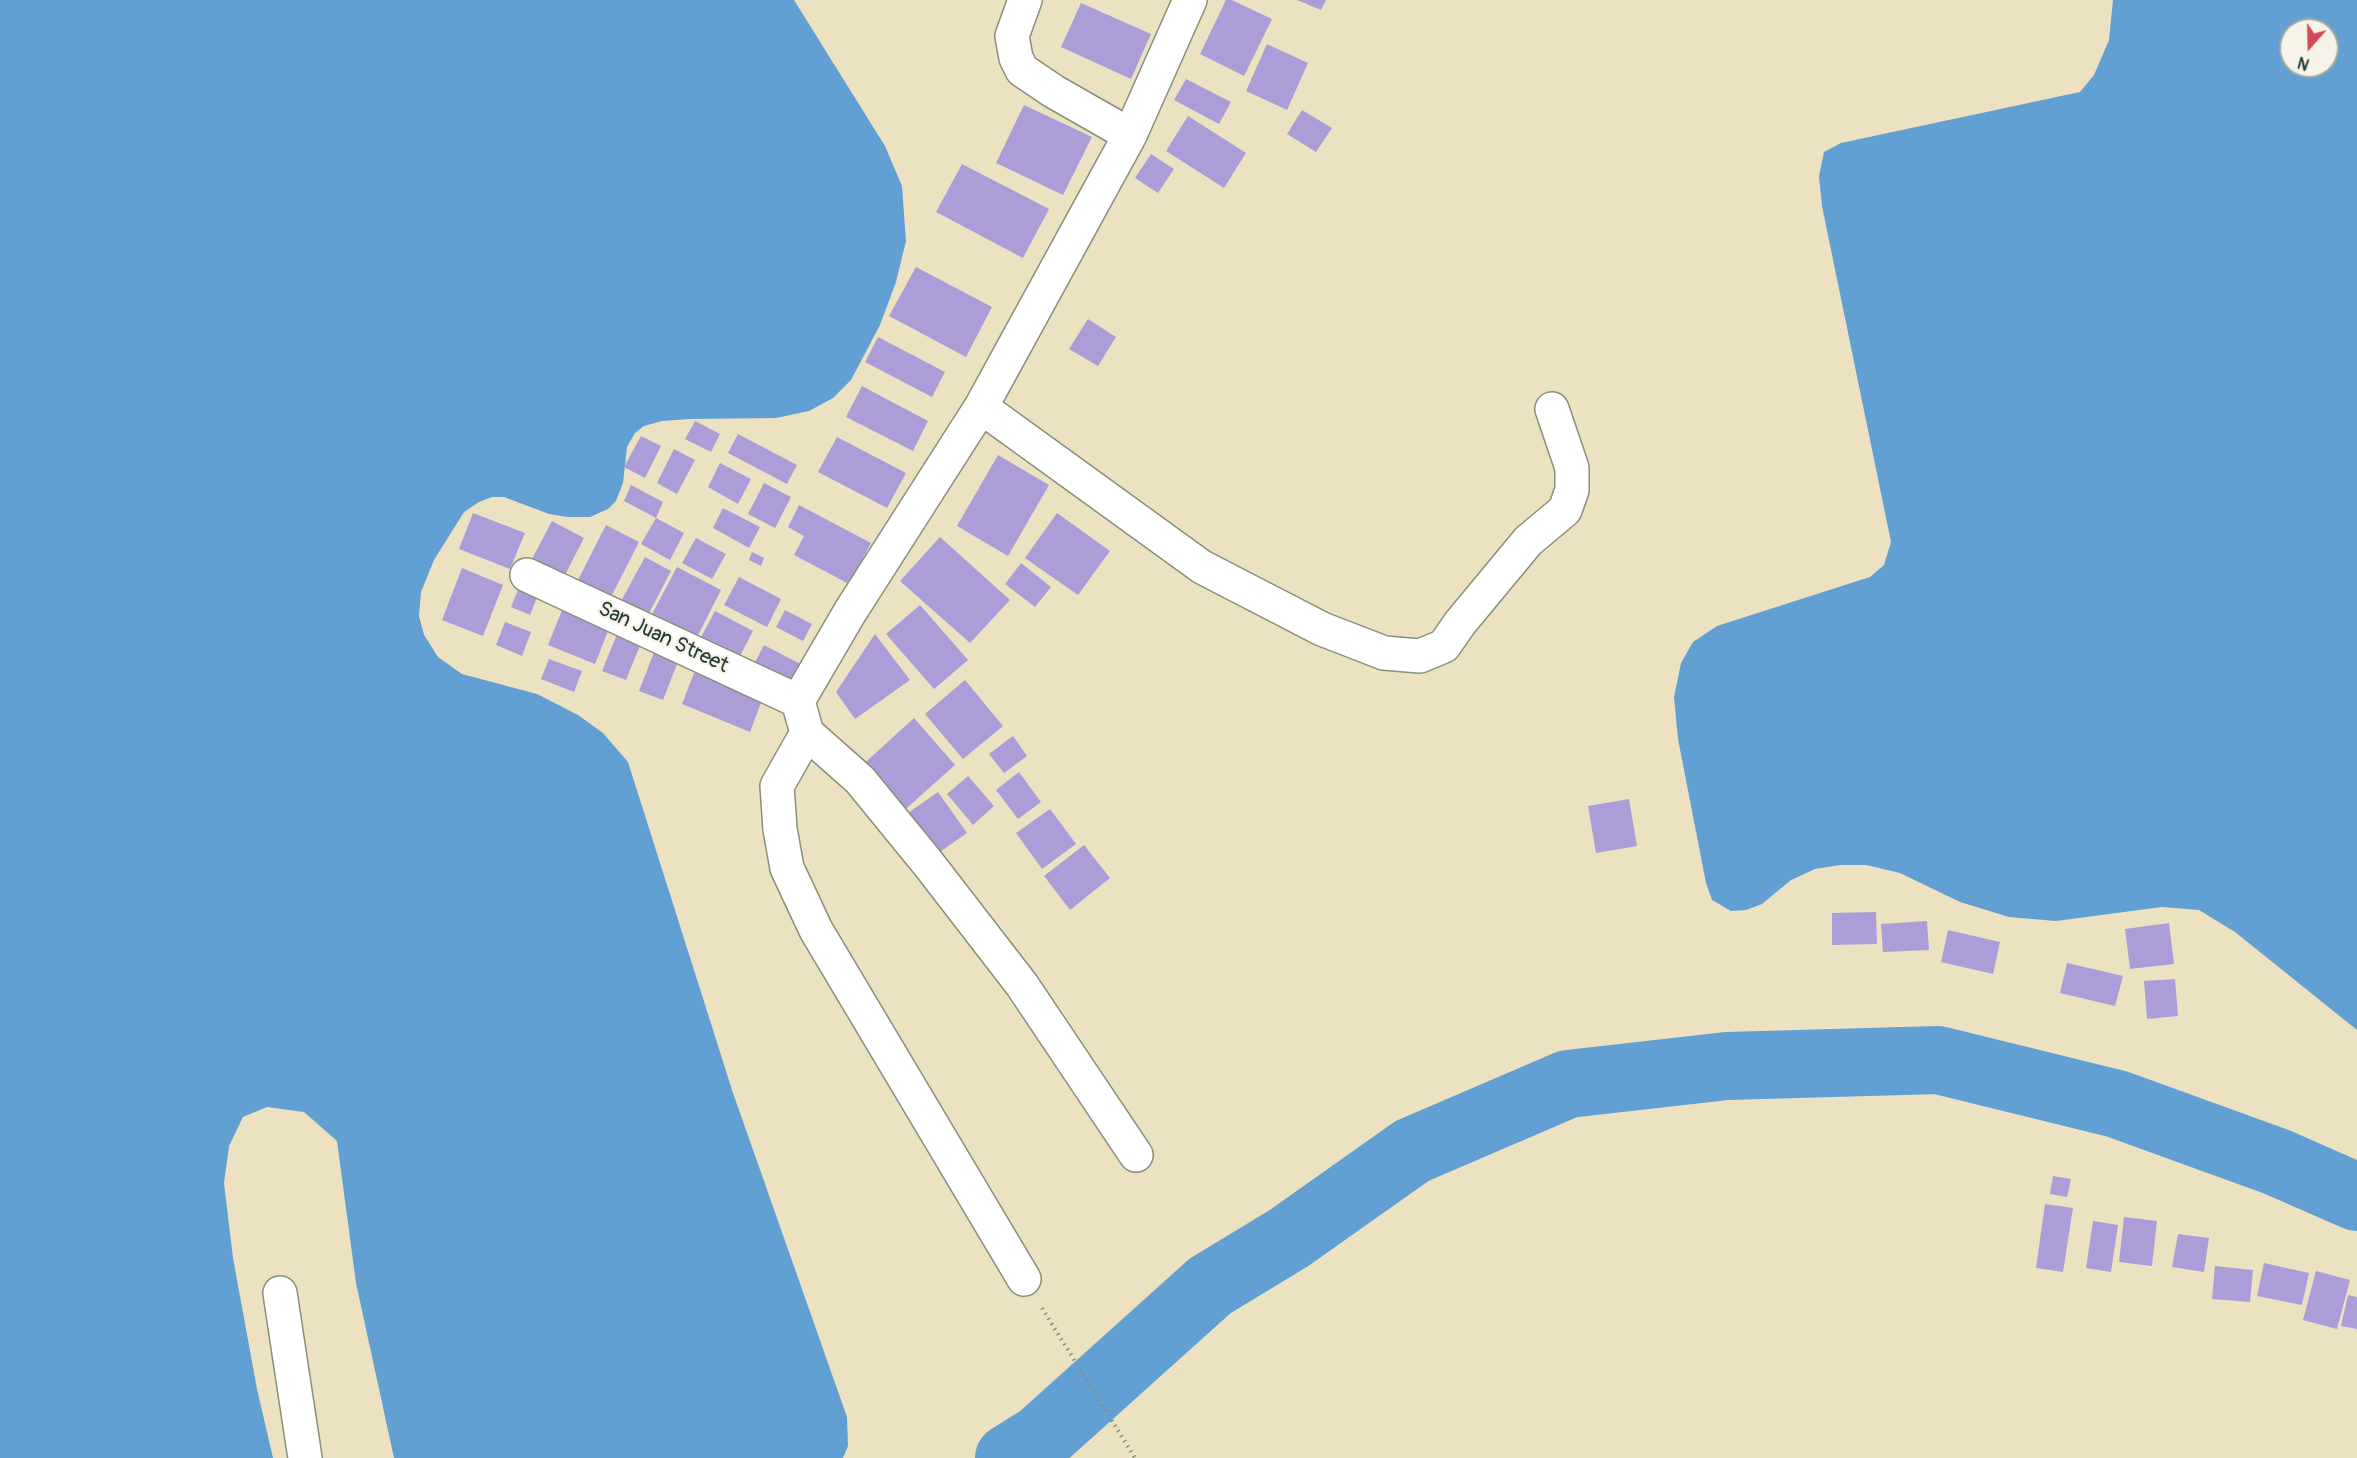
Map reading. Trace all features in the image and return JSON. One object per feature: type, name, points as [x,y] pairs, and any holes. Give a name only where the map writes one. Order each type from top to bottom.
[{"type":"street","points":[[1025,0],[1012,36],[1016,58],[1022,70],[1053,91],[1130,135]]},
{"type":"street","points":[[1136,1155],[1022,985],[927,862],[860,780],[807,733],[798,701],[850,612],[981,407],[1130,135],[1190,0]]},
{"type":"street","points":[[981,407],[1202,567],[1322,629],[1384,653],[1420,656],[1444,646],[1460,623],[1528,541],[1565,510],[1572,490],[1572,468],[1552,409]]},
{"type":"street","name":"San Juan Street","points":[[527,575],[798,701]]},
{"type":"street","points":[[807,733],[777,786],[780,829],[788,868],[816,930],[1024,1279]]},
{"type":"street","points":[[280,1293],[305,1458]]},
{"type":"path","points":[[1024,1279],[1135,1458]]},
{"type":"water","points":[[0,0],[794,0],[885,146],[902,186],[906,241],[896,282],[880,325],[851,380],[833,398],[809,411],[776,418],[690,419],[662,421],[644,426],[635,433],[627,447],[623,483],[616,501],[608,509],[590,517],[549,514],[504,497],[492,497],[479,502],[464,512],[434,560],[421,592],[419,616],[424,635],[438,657],[462,674],[537,694],[578,715],[603,733],[628,762],[733,1093],[847,1417],[848,1446],[843,1458],[394,1458],[356,1283],[337,1141],[304,1112],[267,1107],[243,1117],[229,1146],[224,1183],[233,1258],[257,1389],[273,1458],[0,1458]]},
{"type":"water","points":[[2113,0],[2357,0],[2357,1030],[2235,932],[2199,910],[2162,907],[2056,921],[2009,917],[1960,902],[1900,873],[1866,865],[1840,865],[1815,869],[1791,880],[1762,904],[1746,910],[1731,911],[1712,900],[1706,883],[1678,739],[1674,697],[1681,663],[1693,642],[1717,626],[1870,577],[1884,565],[1891,542],[1822,206],[1819,176],[1824,152],[1841,143],[2080,92],[2094,75],[2109,40]]},
{"type":"building","points":[[1226,0],[1232,0],[1272,19],[1244,76],[1200,54]]},
{"type":"building","points":[[1297,0],[1326,0],[1321,10]]},
{"type":"building","points":[[1081,3],[1151,34],[1131,79],[1061,47]]},
{"type":"building","points":[[1267,44],[1308,63],[1287,110],[1246,91]]},
{"type":"building","points":[[1186,79],[1231,102],[1219,124],[1174,100]]},
{"type":"building","points":[[1024,105],[1092,137],[1063,195],[996,163]]},
{"type":"building","points":[[1302,110],[1332,128],[1316,152],[1287,134]]},
{"type":"building","points":[[1188,116],[1246,153],[1224,188],[1166,151]]},
{"type":"building","points":[[1151,154],[1174,169],[1158,193],[1135,178]]},
{"type":"building","points":[[962,164],[1049,209],[1023,258],[936,212]]},
{"type":"building","points":[[916,267],[992,307],[966,357],[889,316]]},
{"type":"building","points":[[1088,319],[1116,337],[1098,366],[1069,349]]},
{"type":"building","points":[[878,337],[945,372],[932,397],[865,362]]},
{"type":"building","points":[[862,386],[928,421],[913,451],[846,417]]},
{"type":"building","points":[[695,421],[720,434],[711,452],[685,439]]},
{"type":"building","points":[[738,434],[797,465],[787,484],[728,453]]},
{"type":"building","points":[[641,436],[661,446],[645,478],[624,467]]},
{"type":"building","points":[[837,437],[906,473],[887,508],[818,472]]},
{"type":"building","points":[[674,449],[695,460],[677,494],[657,483]]},
{"type":"building","points":[[998,455],[1049,485],[1008,556],[957,526]]},
{"type":"building","points":[[720,463],[751,479],[738,504],[708,487]]},
{"type":"building","points":[[764,483],[791,497],[775,528],[748,514]]},
{"type":"building","points":[[631,485],[663,502],[656,518],[624,501]]},
{"type":"building","points":[[799,505],[871,543],[849,584],[794,555],[804,536],[788,527]]},
{"type":"building","points":[[723,508],[760,527],[749,548],[713,528]]},
{"type":"building","points":[[473,513],[525,533],[510,569],[459,549]]},
{"type":"building","points":[[1057,513],[1110,551],[1078,595],[1025,558]]},
{"type":"building","points":[[656,518],[684,533],[670,560],[641,544]]},
{"type":"building","points":[[552,521],[584,538],[565,575],[532,559]]},
{"type":"building","points":[[606,525],[639,542],[611,597],[578,580]]},
{"type":"building","points":[[940,537],[1010,600],[970,643],[900,581]]},
{"type":"building","points":[[696,538],[726,554],[712,579],[682,563]]},
{"type":"building","points":[[752,552],[764,558],[761,566],[749,560]]},
{"type":"building","points":[[645,557],[671,571],[646,619],[619,605]]},
{"type":"building","points":[[1021,563],[1051,587],[1035,607],[1005,584]]},
{"type":"building","points":[[677,567],[721,590],[696,639],[651,616]]},
{"type":"building","points":[[462,568],[503,585],[483,636],[442,620]]},
{"type":"building","points":[[739,577],[781,599],[767,627],[724,605]]},
{"type":"building","points":[[519,587],[538,595],[530,615],[511,607]]},
{"type":"building","points":[[920,605],[968,660],[934,689],[886,634]]},
{"type":"building","points":[[563,608],[610,626],[595,664],[548,645]]},
{"type":"building","points":[[785,610],[812,624],[803,641],[776,627]]},
{"type":"building","points":[[715,611],[753,631],[738,660],[700,639]]},
{"type":"building","points":[[505,622],[531,632],[522,656],[496,645]]},
{"type":"building","points":[[617,634],[641,643],[626,680],[602,671]]},
{"type":"building","points":[[875,634],[910,680],[855,719],[836,692]]},
{"type":"building","points":[[764,645],[808,668],[797,690],[753,666]]},
{"type":"building","points":[[655,650],[679,659],[663,700],[639,691]]},
{"type":"building","points":[[549,659],[582,671],[574,692],[541,679]]},
{"type":"building","points":[[696,668],[764,695],[750,732],[682,704]]},
{"type":"building","points":[[965,680],[1003,726],[963,759],[925,714]]},
{"type":"building","points":[[914,718],[955,765],[898,816],[857,770]]},
{"type":"building","points":[[1013,736],[1027,756],[1004,773],[989,754]]},
{"type":"building","points":[[1019,772],[1041,802],[1018,819],[996,790]]},
{"type":"building","points":[[968,776],[994,806],[973,825],[947,794]]},
{"type":"building","points":[[938,792],[967,833],[934,856],[905,815]]},
{"type":"building","points":[[1629,799],[1637,846],[1596,853],[1588,806]]},
{"type":"building","points":[[1050,809],[1076,844],[1042,869],[1016,833]]},
{"type":"building","points":[[1084,845],[1110,878],[1070,910],[1044,876]]},
{"type":"building","points":[[1876,912],[1877,944],[1832,945],[1832,913]]},
{"type":"building","points":[[1927,921],[1929,950],[1883,952],[1881,924]]},
{"type":"building","points":[[2169,923],[2174,964],[2130,969],[2125,929]]},
{"type":"building","points":[[1948,930],[2000,942],[1993,974],[1941,962]]},
{"type":"building","points":[[2067,963],[2123,976],[2115,1006],[2060,993]]},
{"type":"building","points":[[2175,979],[2178,1016],[2147,1019],[2144,981]]},
{"type":"building","points":[[2053,1176],[2071,1179],[2067,1197],[2050,1194]]},
{"type":"building","points":[[2045,1204],[2073,1208],[2063,1272],[2036,1268]]},
{"type":"building","points":[[2124,1217],[2157,1221],[2152,1266],[2119,1262]]},
{"type":"building","points":[[2093,1221],[2118,1225],[2111,1272],[2086,1268]]},
{"type":"building","points":[[2178,1234],[2209,1238],[2204,1272],[2172,1267]]},
{"type":"building","points":[[2264,1263],[2309,1273],[2302,1305],[2257,1296]]},
{"type":"building","points":[[2215,1266],[2253,1270],[2250,1302],[2212,1299]]},
{"type":"building","points":[[2316,1271],[2350,1280],[2337,1329],[2303,1320]]},
{"type":"building","points":[[2348,1295],[2357,1297],[2357,1329],[2341,1326]]},
{"type":"waterway","points":[[1009,1458],[1041,1438],[1210,1286],[1289,1238],[1412,1151],[1568,1084],[1727,1066],[1938,1060],[2117,1104],[2277,1162],[2357,1197]]}]
